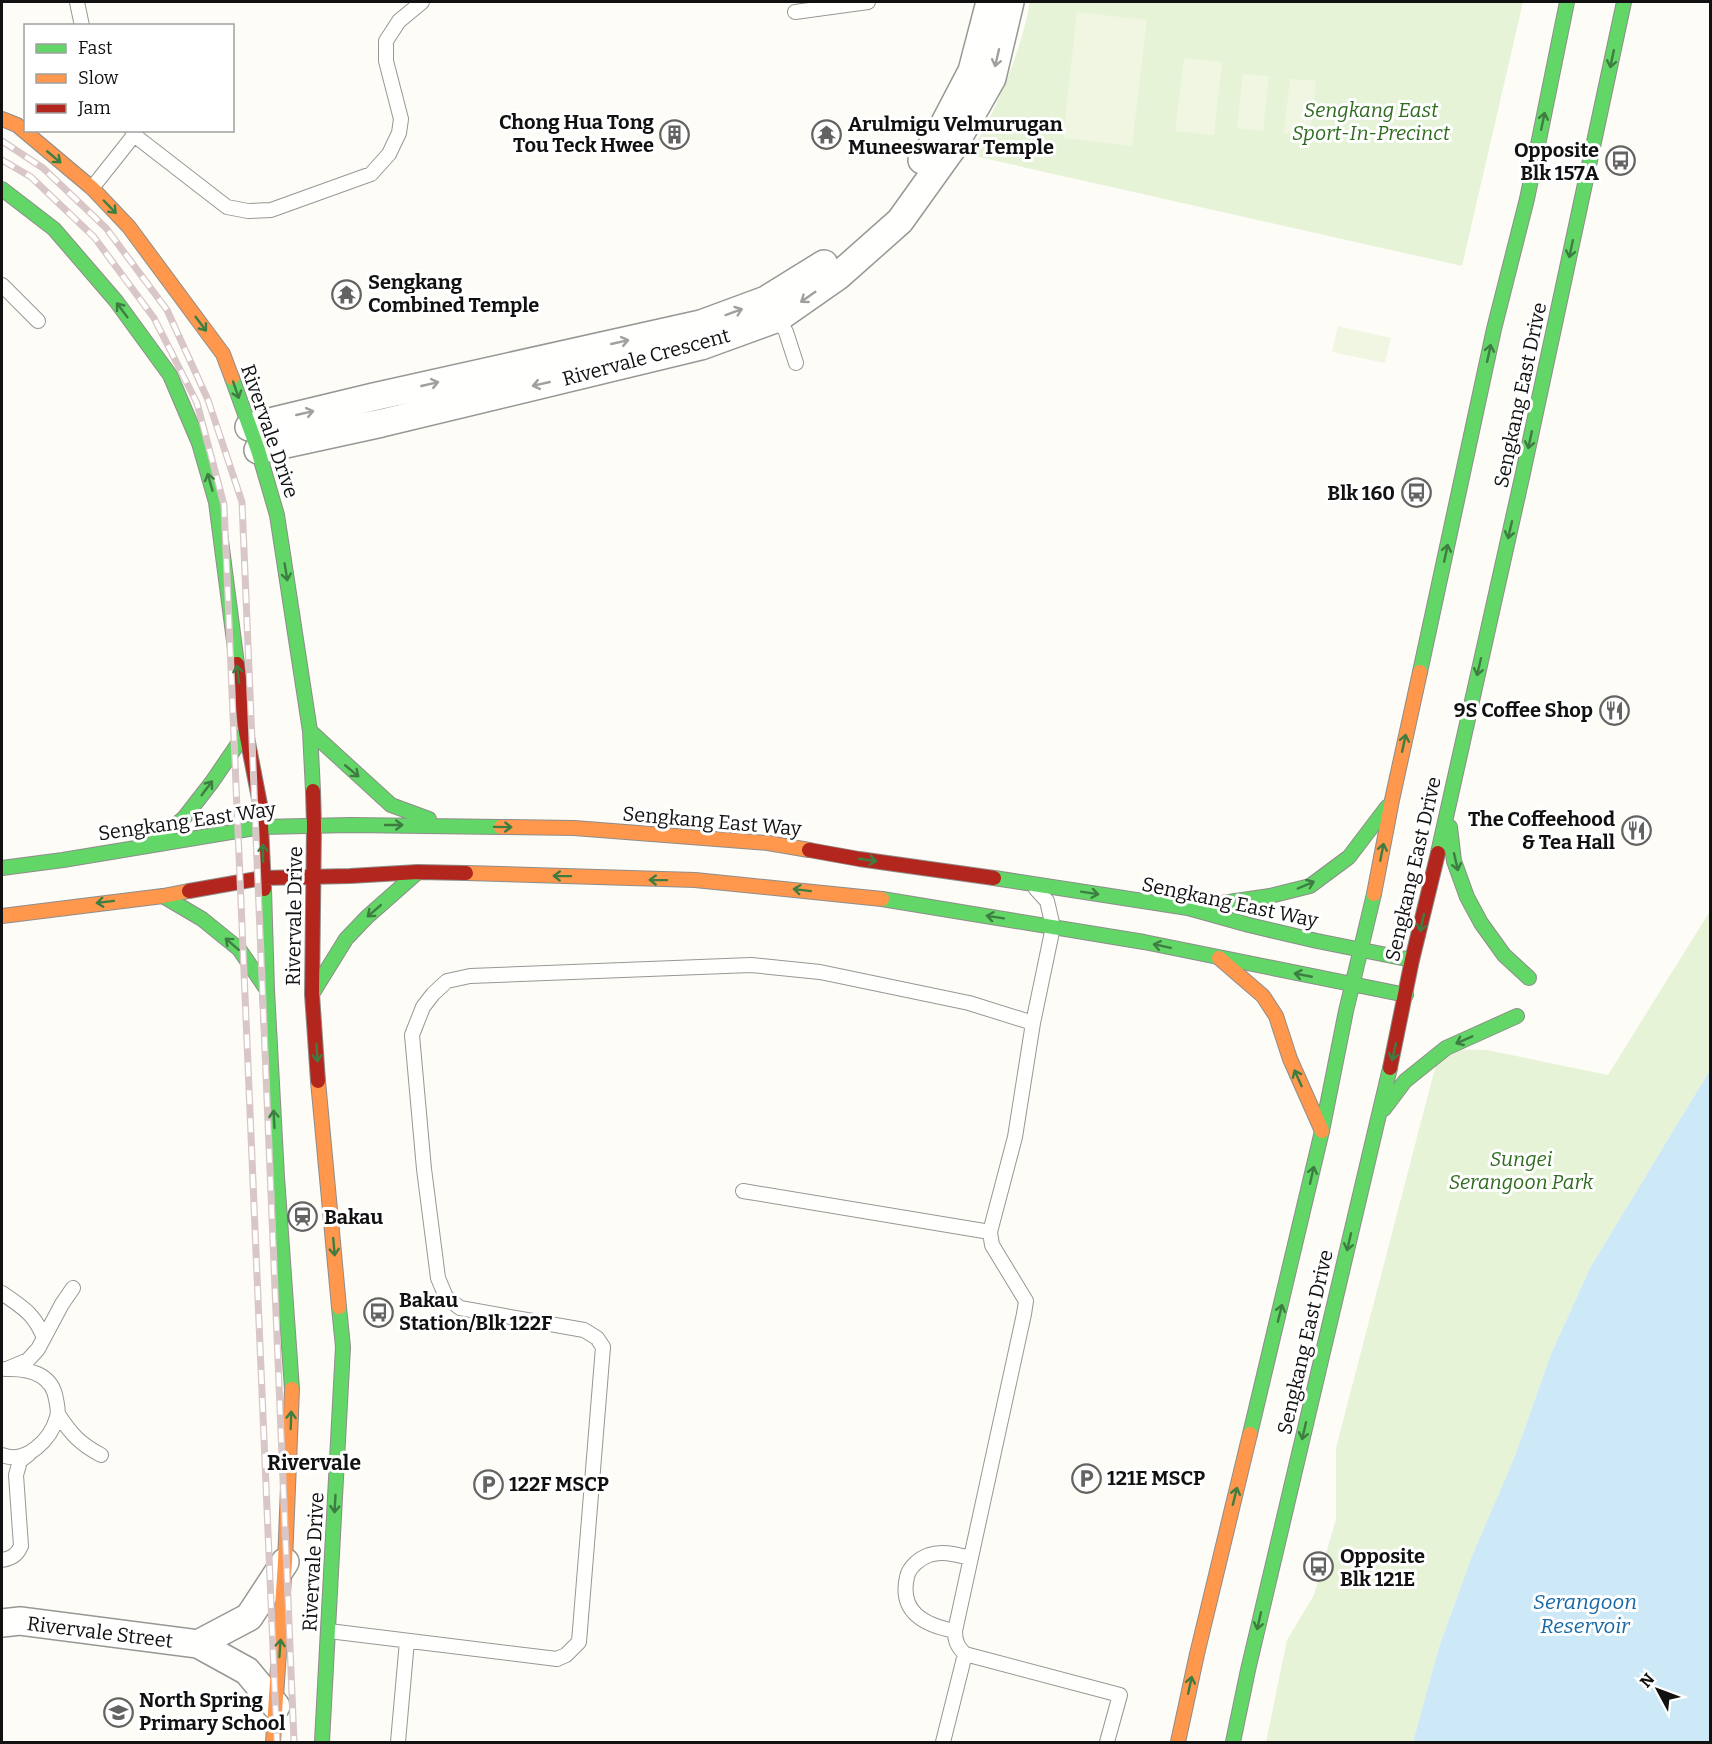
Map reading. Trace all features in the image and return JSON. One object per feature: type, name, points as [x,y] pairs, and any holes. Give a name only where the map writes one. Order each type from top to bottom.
[{"type":"main road","name":"Sengkang East Drive","points":[[1178,1743],[1197,1654],[1322,1131],[1494,329],[1527,199],[1567,2]]},
{"type":"main road","name":"Sengkang East Drive","points":[[1233,1743],[1248,1670],[1406,995],[1412,960],[1523,473],[1624,2]]},
{"type":"main road","name":"Rivervale Drive","points":[[2,119],[17,125],[24,131]]},
{"type":"main road","name":"Rivervale Drive","points":[[25,132],[92,188],[129,227],[223,354],[277,515],[310,730],[314,825],[312,994],[322,1133],[343,1347],[322,1743]]},
{"type":"main road","name":"Rivervale Drive","points":[[2,189],[54,230],[116,302],[170,375],[199,443],[216,502],[246,732],[260,804],[262,827],[267,990],[277,1177],[292,1383],[285,1562],[273,1743]]},
{"type":"main road","points":[[310,730],[391,805],[444,826]]},
{"type":"main road","points":[[152,844],[184,818],[246,732]]},
{"type":"main road","points":[[1188,908],[1270,896],[1310,886],[1349,857],[1392,801]]},
{"type":"main road","points":[[1448,804],[1454,861],[1467,897],[1481,923],[1504,955],[1529,978]]},
{"type":"main road","name":"Sengkang East Way","points":[[2,868],[262,827],[314,825],[574,828],[768,843],[1188,908],[1261,928],[1412,960]]},
{"type":"main road","points":[[312,994],[346,939],[418,872]]},
{"type":"main road","points":[[2,916],[163,896],[263,879],[418,872],[695,880],[874,898],[1144,942],[1406,995]]},
{"type":"main road","points":[[163,896],[202,919],[239,950],[267,990]]},
{"type":"main road","points":[[1219,958],[1263,996],[1276,1016],[1290,1059],[1322,1131]]},
{"type":"main road","points":[[1379,1115],[1406,1081],[1446,1048],[1517,1016]]},
{"type":"street","name":"Rivervale Crescent","points":[[253,438],[677,340],[702,346],[838,276],[937,138],[972,71],[990,2]]},
{"type":"street","name":"Rivervale Crescent","points":[[866,239],[900,221],[953,147],[992,78],[1010,2]]},
{"type":"street","name":"Rivervale Street","points":[[198,1644],[249,1617],[285,1562]]},
{"type":"street","name":"Rivervale Street","points":[[2,1623],[20,1621],[198,1644],[247,1671],[276,1706]]},
{"type":"lane","points":[[77,2],[82,24]]},
{"type":"lane","points":[[92,188],[133,133],[227,207],[248,211],[271,210],[371,174],[389,154],[399,133],[401,119],[386,61],[386,41],[399,21],[422,2]]},
{"type":"lane","points":[[795,12],[868,2]]},
{"type":"lane","points":[[2,285],[38,321]]},
{"type":"lane","points":[[772,309],[786,332],[796,363]]},
{"type":"lane","points":[[1032,885],[1047,901],[1053,927],[1033,1023],[1015,1137],[990,1232],[992,1245],[1026,1301],[955,1631],[955,1640],[965,1654],[1120,1695],[1107,1743]]},
{"type":"lane","points":[[329,1631],[557,1659],[566,1655],[579,1642],[603,1347],[597,1338],[584,1330],[460,1308],[446,1297],[438,1278],[424,1170],[412,1035],[423,1007],[447,981],[470,976],[751,965],[820,972],[969,1003],[1033,1023]]},
{"type":"lane","points":[[743,1191],[990,1232]]},
{"type":"lane","points":[[3,1370],[28,1360],[38,1349],[73,1288]]},
{"type":"lane","points":[[2,1293],[30,1312],[39,1324],[44,1338]]},
{"type":"lane","points":[[3,1370],[19,1369],[35,1372],[49,1381],[55,1394],[58,1414],[74,1437],[85,1447],[101,1455]]},
{"type":"lane","points":[[2,1560],[13,1557],[21,1546],[16,1475],[20,1461],[44,1440],[58,1414]]},
{"type":"lane","points":[[2,1455],[15,1458],[29,1454]]},
{"type":"lane","points":[[955,1631],[943,1629],[917,1615],[906,1603],[904,1588],[908,1571],[919,1560],[930,1554],[943,1553],[971,1558]]},
{"type":"lane","points":[[398,1743],[407,1641]]},
{"type":"lane","points":[[943,1742],[965,1654]]},
{"type":"green space","name":"Sengkang East Sport-In-Precinct","points":[[1030,2],[1523,2],[1462,266],[970,155],[990,118],[1014,62]]},
{"type":"green space","points":[[1077,12],[1147,20],[1132,146],[1063,138]]},
{"type":"green space","points":[[1184,58],[1222,62],[1214,135],[1175,131]]},
{"type":"green space","points":[[1243,74],[1269,76],[1263,131],[1237,128]]},
{"type":"green space","points":[[1290,79],[1316,81],[1310,135],[1284,133]]},
{"type":"green space","points":[[1338,326],[1391,338],[1385,363],[1332,352]]},
{"type":"green space","name":"Sungei Serangoon Park","points":[[1710,911],[1710,1070],[1590,1268],[1551,1354],[1515,1456],[1472,1556],[1439,1647],[1413,1742],[1266,1742],[1287,1640],[1314,1595],[1336,1519],[1336,1448],[1440,1049],[1487,1050],[1608,1075]]},
{"type":"water","name":"Serangoon Reservoir","points":[[1710,1070],[1710,1742],[1413,1742],[1439,1647],[1472,1556],[1515,1456],[1551,1354],[1590,1268]]},
{"type":"railway","points":[[2,141],[43,168],[106,228],[167,310],[208,400],[242,502],[294,1742]]},
{"type":"railway","points":[[2,160],[31,177],[94,237],[154,318],[197,403],[224,505],[277,1742]]},
{"type":"traffic: fast","points":[[1420,672],[1494,329],[1527,199],[1567,2]]},
{"type":"traffic: fast","points":[[1438,853],[1523,473],[1624,2]]},
{"type":"traffic: fast","points":[[2,189],[54,229],[116,301],[170,375],[199,443],[216,502],[237,664]]},
{"type":"traffic: fast","points":[[232,378],[258,450],[277,515],[310,731],[313,791]]},
{"type":"traffic: fast","points":[[310,731],[391,805],[429,819]]},
{"type":"traffic: fast","points":[[153,843],[184,818],[246,732]]},
{"type":"traffic: fast","points":[[1188,908],[1270,896],[1310,886],[1349,857],[1387,807]]},
{"type":"traffic: fast","points":[[2,868],[262,827],[351,825],[501,827]]},
{"type":"traffic: fast","points":[[1450,827],[1454,861],[1467,897],[1481,923],[1504,955],[1529,978]]},
{"type":"traffic: fast","points":[[312,994],[346,939],[418,872]]},
{"type":"traffic: fast","points":[[994,878],[1188,908],[1317,941],[1412,960]]},
{"type":"traffic: fast","points":[[264,889],[277,1177],[292,1389]]},
{"type":"traffic: fast","points":[[1250,1434],[1322,1131],[1346,1011],[1374,894]]},
{"type":"traffic: fast","points":[[163,896],[202,919],[239,949],[267,990]]},
{"type":"traffic: fast","points":[[882,899],[1144,942],[1406,995]]},
{"type":"traffic: fast","points":[[1384,1109],[1405,1081],[1446,1048],[1517,1016]]},
{"type":"traffic: fast","points":[[1233,1742],[1390,1068]]},
{"type":"traffic: fast","points":[[322,1742],[343,1347],[339,1307]]},
{"type":"traffic: slow","points":[[2,119],[17,125],[24,131]]},
{"type":"traffic: slow","points":[[25,132],[92,188],[129,227],[223,354],[232,378]]},
{"type":"traffic: slow","points":[[1374,894],[1420,672]]},
{"type":"traffic: slow","points":[[501,827],[574,828],[768,843],[809,850]]},
{"type":"traffic: slow","points":[[466,873],[695,880],[882,899]]},
{"type":"traffic: slow","points":[[2,916],[189,891]]},
{"type":"traffic: slow","points":[[1219,958],[1263,996],[1276,1016],[1290,1059],[1322,1131]]},
{"type":"traffic: slow","points":[[318,1081],[339,1307]]},
{"type":"traffic: slow","points":[[273,1742],[285,1562],[292,1389]]},
{"type":"traffic: slow","points":[[1178,1742],[1250,1434]]},
{"type":"traffic: jam","points":[[237,664],[246,732],[260,804],[264,889]]},
{"type":"traffic: jam","points":[[313,791],[312,994],[318,1081]]},
{"type":"traffic: jam","points":[[809,850],[994,878]]},
{"type":"traffic: jam","points":[[1390,1068],[1412,960],[1438,853]]},
{"type":"traffic: jam","points":[[189,891],[263,878],[418,872],[466,873]]},
{"type":"place","name":"Chong Hua Tong Tou Teck Hwee","points":[[675,134]]},
{"type":"place","name":"Arulmigu Velmurugan Muneeswarar Temple","points":[[827,135]]},
{"type":"place","name":"Opposite Blk 157A","points":[[1620,161]]},
{"type":"place","name":"Sengkang Combined Temple","points":[[347,294]]},
{"type":"place","name":"Blk 160","points":[[1416,493]]},
{"type":"place","name":"9S Coffee Shop","points":[[1614,710]]},
{"type":"place","name":"The Coffeehood & Tea Hall","points":[[1636,830]]},
{"type":"place","name":"Bakau","points":[[303,1217]]},
{"type":"place","name":"Bakau Station/Blk 122F","points":[[378,1312]]},
{"type":"place","name":"121E MSCP","points":[[1086,1478]]},
{"type":"place","name":"122F MSCP","points":[[488,1484]]},
{"type":"place","name":"Opposite Blk 121E","points":[[1319,1567]]},
{"type":"place","name":"North Spring Primary School","points":[[118,1712]]},
{"type":"district","name":"Rivervale","points":[[314,1463]]}]
